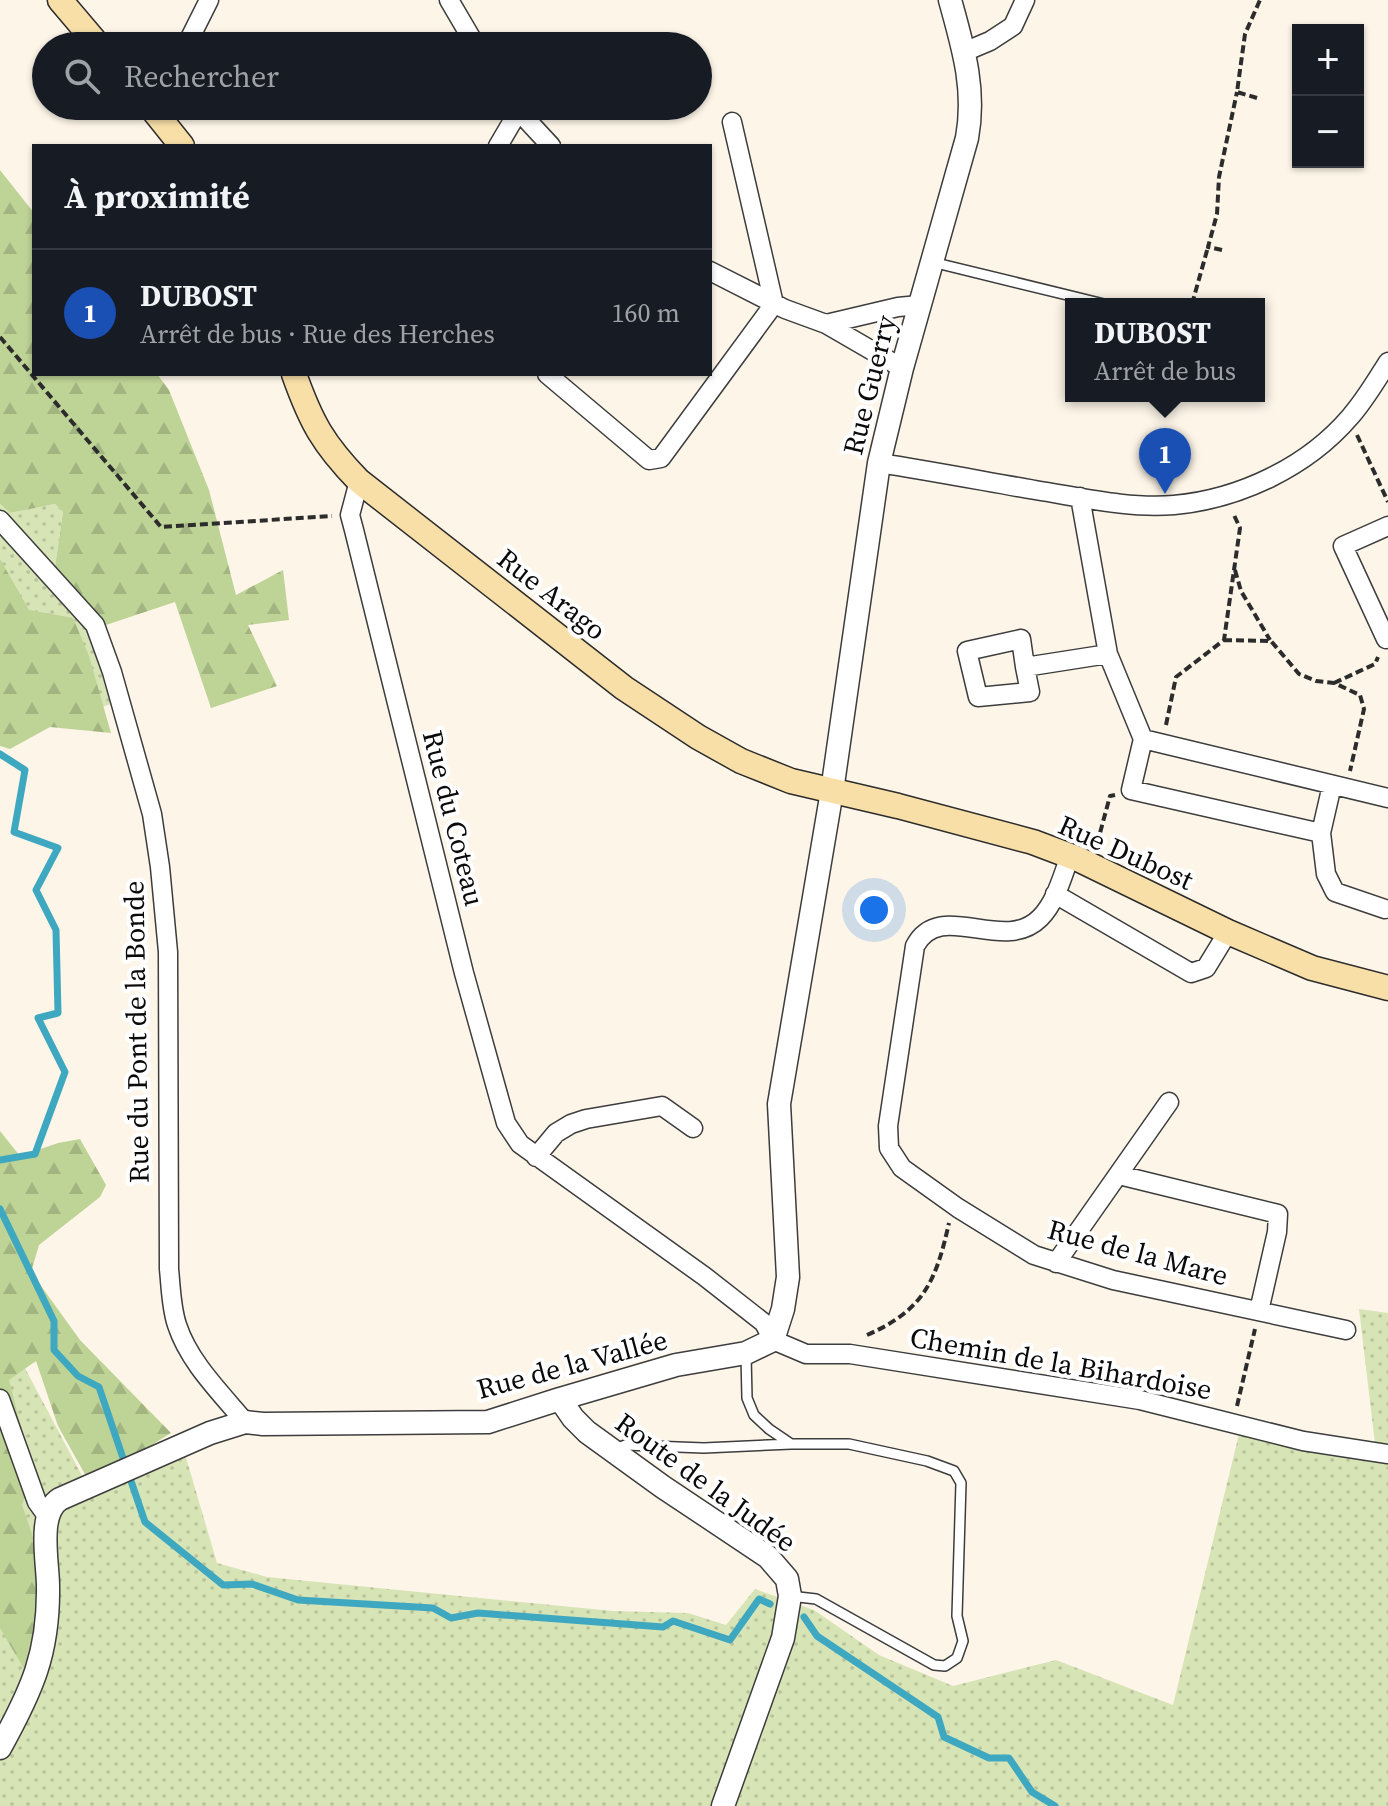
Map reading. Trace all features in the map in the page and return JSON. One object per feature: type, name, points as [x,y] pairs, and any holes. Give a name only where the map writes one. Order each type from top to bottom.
[{"type":"main road","points":[[60,0],[87,32]]},
{"type":"main road","points":[[161,120],[180,144]]},
{"type":"main road","name":"Rue Arago","points":[[295,376],[310,418],[322,439],[331,453],[359,481],[624,688],[698,737],[764,771],[832,791]]},
{"type":"main road","name":"Rue Dubost","points":[[832,791],[1018,838],[1081,861],[1228,932],[1312,968],[1388,988]]},
{"type":"street","points":[[193,32],[209,0]]},
{"type":"street","points":[[449,0],[468,32]]},
{"type":"street","name":"Rue Guerry","points":[[832,791],[879,463],[972,110],[964,52],[950,0]]},
{"type":"street","points":[[964,52],[990,41],[1013,26],[1025,0]]},
{"type":"street","points":[[499,144],[511,120]]},
{"type":"street","points":[[526,120],[549,144]]},
{"type":"street","points":[[549,376],[649,460],[661,458],[774,304],[732,122]]},
{"type":"street","points":[[712,272],[774,304],[826,324],[902,368]]},
{"type":"street","points":[[826,324],[919,305]]},
{"type":"street","points":[[879,463],[1080,497],[1171,505],[1225,496],[1278,474],[1304,457],[1349,418],[1388,362]]},
{"type":"street","name":"Rue du Coteau","points":[[359,481],[350,515],[464,973],[502,1112],[514,1138],[625,1222],[704,1276],[764,1323],[773,1340]]},
{"type":"street","points":[[1080,497],[1108,654],[1143,739],[1131,790],[1321,833]]},
{"type":"street","name":"Rue du Pont de la Bonde","points":[[0,520],[95,625],[112,672],[146,791],[160,867],[168,952],[169,1254],[172,1299],[177,1325],[186,1345],[245,1422]]},
{"type":"street","points":[[1387,639],[1343,546],[1388,526]]},
{"type":"street","points":[[1025,667],[1108,654]]},
{"type":"street","points":[[1143,739],[1388,798]]},
{"type":"street","points":[[1339,787],[1321,833],[1326,874],[1335,892],[1385,909]]},
{"type":"street","points":[[773,1340],[783,1309],[788,1277],[779,1104],[832,791]]},
{"type":"street","name":"Rue de la Mare","points":[[1081,861],[1038,920],[1016,932],[937,926],[920,937],[915,946],[888,1126],[889,1148],[902,1168],[958,1208],[1023,1249],[1056,1263],[1113,1280],[1346,1330]]},
{"type":"street","points":[[1055,894],[1191,973],[1206,968],[1228,932]]},
{"type":"street","points":[[1056,1263],[1169,1102]]},
{"type":"street","points":[[536,1157],[556,1133],[586,1119],[662,1106],[693,1128]]},
{"type":"street","points":[[1119,1175],[1278,1214],[1280,1220],[1259,1311]]},
{"type":"street","name":"Rue de la Vallée","points":[[47,1516],[55,1502],[210,1433],[245,1422],[341,1425],[488,1422],[676,1365],[746,1353],[773,1340]]},
{"type":"street","name":"Chemin de la Bihardoise","points":[[773,1340],[806,1354],[850,1354],[1140,1400],[1303,1441],[1388,1454]]},
{"type":"street","points":[[0,1399],[37,1502],[47,1516],[48,1613],[45,1647],[30,1693],[0,1748]]},
{"type":"street","name":"Route de la Judée","points":[[560,1399],[573,1418],[613,1450],[768,1557],[787,1579],[790,1596],[778,1656],[723,1806]]},
{"type":"lane","points":[[932,262],[1079,298]]},
{"type":"lane","points":[[746,1353],[747,1398],[754,1415],[791,1444]]},
{"type":"lane","points":[[613,1450],[625,1445],[704,1448],[849,1444],[927,1461],[954,1471],[961,1483],[957,1616],[963,1641],[957,1658],[945,1666],[934,1665],[816,1599],[790,1596]]},
{"type":"path","points":[[1194,298],[1217,214],[1219,177],[1237,92],[1245,34],[1260,0]]},
{"type":"path","points":[[1237,92],[1257,98]]},
{"type":"path","points":[[1208,247],[1222,250]]},
{"type":"path","points":[[0,337],[32,375]]},
{"type":"path","points":[[33,376],[161,527],[350,515]]},
{"type":"path","points":[[1349,418],[1388,502]]},
{"type":"path","points":[[1224,640],[1240,528],[1225,496]]},
{"type":"path","points":[[1234,567],[1241,591],[1271,641],[1299,674],[1316,681],[1334,683],[1360,695],[1363,701],[1364,709],[1339,787]]},
{"type":"path","points":[[1334,683],[1375,664],[1387,639]]},
{"type":"path","points":[[1162,744],[1176,677],[1224,640],[1271,641]]},
{"type":"path","points":[[1081,861],[1110,796],[1131,790]]},
{"type":"path","points":[[825,1355],[895,1322],[924,1294],[936,1272],[949,1221],[958,1208]]},
{"type":"path","points":[[1233,1424],[1259,1311]]},
{"type":"green space","points":[[0,170],[32,210],[32,376],[158,376],[169,390],[209,490],[236,595],[283,570],[289,620],[248,625],[277,686],[211,708],[175,602],[106,625],[55,567],[63,512],[55,504],[10,513],[0,504]]},
{"type":"green space","points":[[0,504],[10,513],[55,504],[63,512],[55,567],[106,625],[121,701],[0,739]]},
{"type":"green space","points":[[0,559],[29,610],[73,618],[89,656],[111,733],[50,727],[10,749],[0,746]]},
{"type":"green space","points":[[0,1131],[20,1156],[80,1139],[106,1185],[100,1197],[39,1245],[31,1272],[80,1340],[171,1433],[102,1476],[87,1478],[58,1426],[36,1361],[9,1380],[33,1474],[22,1505],[42,1563],[34,1686],[0,1628]]},
{"type":"green space","points":[[1359,1309],[1388,1313],[1388,1806],[0,1806],[0,1321],[88,1487],[182,1444],[217,1563],[267,1577],[613,1611],[688,1613],[726,1625],[755,1589],[814,1610],[879,1655],[953,1686],[1056,1660],[1173,1705],[1241,1426],[1376,1452]]},
{"type":"waterway","points":[[0,754],[25,770],[14,832],[58,848],[36,890],[56,930],[58,1013],[38,1018],[65,1072],[35,1154],[0,1160]]},
{"type":"waterway","points":[[0,1209],[54,1321],[54,1350],[78,1376],[99,1387],[124,1461]]},
{"type":"waterway","points":[[131,1481],[145,1522],[223,1585],[252,1584],[298,1600],[433,1608],[451,1618],[478,1613],[663,1627],[673,1621],[730,1640],[759,1599],[770,1604]]},
{"type":"waterway","points":[[804,1617],[817,1636],[938,1717],[944,1737],[989,1758],[1009,1758],[1032,1792],[1055,1806]]},
{"type":"place","name":"DUBOST","points":[[1165,494]]}]
